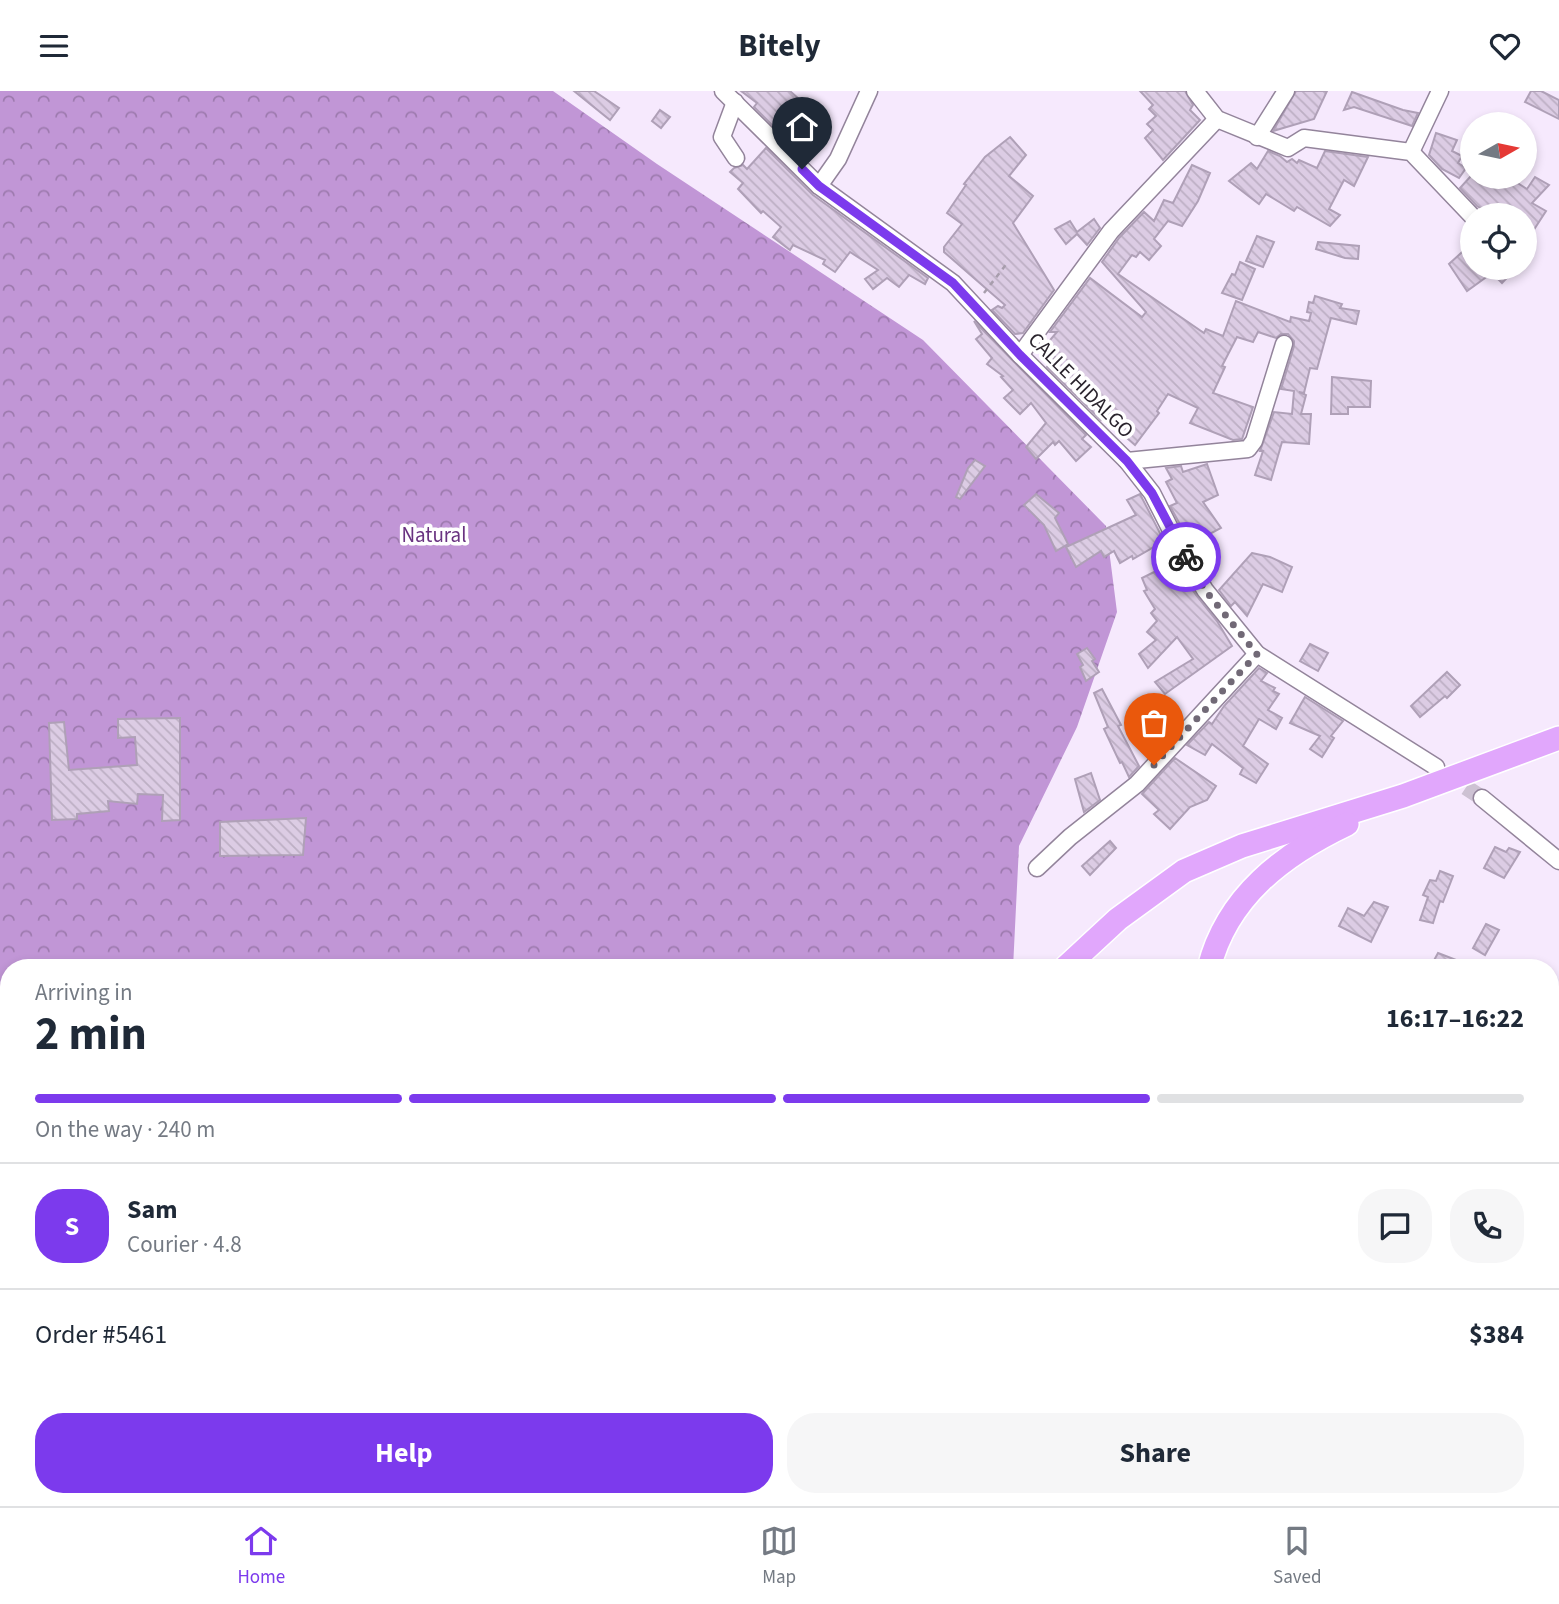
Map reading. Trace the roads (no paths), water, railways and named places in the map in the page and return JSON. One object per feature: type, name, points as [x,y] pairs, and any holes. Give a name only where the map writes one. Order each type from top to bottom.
[{"type":"highway","points":[[1075,959],[1118,919],[1184,871],[1274,835],[1403,796],[1559,738]]},
{"type":"highway","points":[[1212,959],[1235,912],[1262,877],[1322,835],[1403,796]]},
{"type":"street","points":[[819,186],[838,159],[869,91]]},
{"type":"street","points":[[1195,91],[1217,119],[1288,148],[1304,138],[1411,152],[1460,203]]},
{"type":"street","points":[[1257,137],[1286,91]]},
{"type":"street","points":[[1411,152],[1440,91]]},
{"type":"street","points":[[729,97],[722,137],[736,157]]},
{"type":"street","name":"CALLE HIDALGO","points":[[729,97],[819,186],[953,283],[1020,355],[1127,461],[1152,493],[1205,590],[1257,654],[1436,767]]},
{"type":"street","points":[[1020,355],[1111,231],[1217,119]]},
{"type":"street","points":[[1127,461],[1248,449],[1254,441],[1284,344]]},
{"type":"street","points":[[1037,868],[1070,837],[1137,784],[1257,654]]},
{"type":"street","points":[[1482,798],[1559,861]]},
{"type":"tunnel","points":[[1446,774],[1482,798]]},
{"type":"park label","name":"Natural","points":[[434,535]]}]
